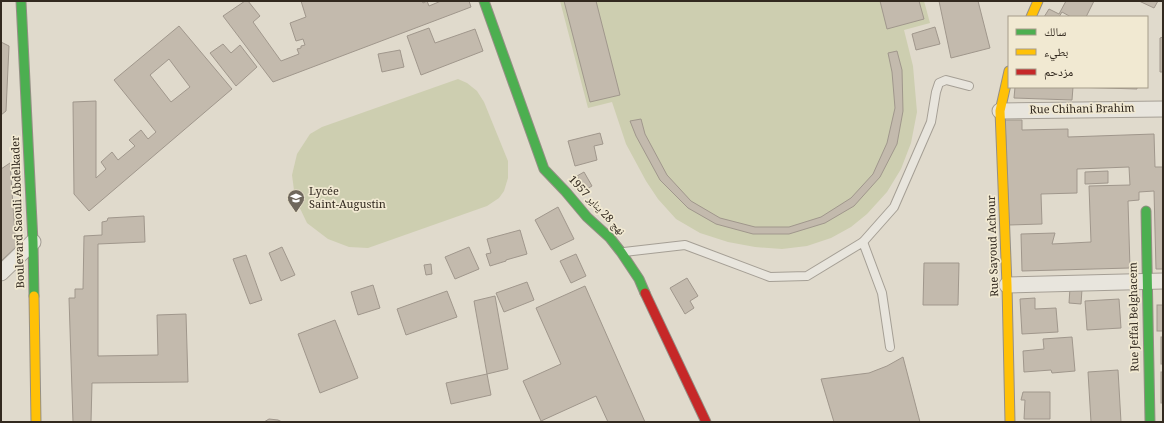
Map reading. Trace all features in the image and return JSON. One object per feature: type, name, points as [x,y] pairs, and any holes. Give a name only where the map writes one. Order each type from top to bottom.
[{"type":"main road","name":"Boulevard Saouli Abdelkader","points":[[21,1],[33,242],[36,422]]},
{"type":"main road","name":"نهج 28 يناير 1957","points":[[484,1],[544,169],[587,217],[610,238],[621,252],[638,279],[706,422]]},
{"type":"main road","points":[[1031,16],[1038,1]]},
{"type":"main road","name":"Rue Sayoud Achour","points":[[1008,75],[1000,111],[1007,285],[1010,422]]},
{"type":"main road","name":"Rue Jeffal Belghacem","points":[[1146,211],[1146,281],[1150,422]]},
{"type":"street","name":"Rue Chihani Brahim","points":[[1000,111],[1163,109]]},
{"type":"street","points":[[1,272],[33,242]]},
{"type":"street","points":[[1007,285],[1163,281]]},
{"type":"lane","points":[[621,252],[685,245],[770,277],[807,276],[863,242],[894,207],[931,122],[939,83],[946,80],[969,86]]},
{"type":"lane","points":[[863,242],[882,293],[890,347]]},
{"type":"green space","points":[[560,1],[924,1],[930,23],[904,30],[913,66],[917,112],[911,143],[901,169],[887,192],[867,214],[851,227],[831,238],[807,246],[782,249],[755,247],[728,242],[700,233],[676,219],[658,199],[646,181],[626,144],[612,102],[588,108]]},
{"type":"green space","points":[[458,79],[467,83],[477,91],[484,102],[508,161],[508,178],[504,191],[499,198],[487,206],[368,248],[349,247],[328,239],[307,223],[295,198],[292,175],[297,154],[310,134],[322,127]]},
{"type":"building","points":[[245,1],[248,1],[260,16],[253,22],[281,61],[299,54],[297,49],[305,45],[303,39],[296,41],[290,23],[306,17],[301,1],[422,1],[423,3],[427,1],[429,6],[441,1],[469,1],[471,7],[273,82],[223,16]]},
{"type":"building","points":[[564,1],[596,1],[620,95],[590,102]]},
{"type":"building","points":[[880,1],[919,1],[924,19],[887,29]]},
{"type":"building","points":[[939,1],[978,1],[990,48],[951,58]]},
{"type":"building","points":[[1066,1],[1094,1],[1086,16],[1069,16],[1062,12],[1060,16],[1045,16],[1049,9],[1059,14]]},
{"type":"building","points":[[1139,1],[1158,1],[1154,8]]},
{"type":"building","points":[[179,26],[232,89],[89,211],[74,194],[73,102],[96,101],[96,178],[106,169],[101,162],[112,152],[118,160],[135,146],[129,140],[141,130],[148,139],[156,132],[114,80]],"holes":[[[169,59],[190,87],[171,102],[150,75]]]},
{"type":"building","points":[[935,27],[940,44],[916,50],[912,34]]},
{"type":"building","points":[[429,28],[435,43],[475,29],[483,51],[421,75],[407,36]]},
{"type":"building","points":[[1163,37],[1163,72],[1160,72],[1160,38]]},
{"type":"building","points":[[1,42],[9,46],[6,111],[1,115]]},
{"type":"building","points":[[223,44],[231,53],[240,45],[257,67],[236,86],[210,53]]},
{"type":"building","points":[[400,50],[404,67],[382,72],[378,54]]},
{"type":"building","points":[[897,51],[902,70],[903,111],[897,144],[880,177],[854,206],[825,223],[789,234],[753,234],[716,224],[688,208],[660,180],[636,136],[630,121],[641,119],[645,134],[667,175],[691,201],[720,218],[755,227],[789,227],[821,217],[851,198],[873,174],[887,143],[895,108],[892,72],[888,53]]},
{"type":"building","points":[[1015,88],[1073,88],[1072,100],[1014,98]]},
{"type":"building","points":[[1105,88],[1137,88],[1137,89]]},
{"type":"building","points":[[1005,120],[1022,120],[1022,130],[1068,129],[1068,137],[1154,134],[1155,167],[1163,167],[1163,269],[1156,269],[1154,191],[1139,192],[1139,200],[1128,201],[1130,268],[1022,271],[1021,234],[1055,233],[1052,244],[1091,242],[1089,186],[1130,185],[1129,167],[1077,169],[1077,193],[1041,194],[1042,224],[1009,225]]},
{"type":"building","points":[[600,133],[603,144],[594,146],[597,160],[575,166],[568,141]]},
{"type":"building","points":[[10,163],[16,247],[1,261],[1,169]]},
{"type":"building","points":[[1108,171],[1108,183],[1085,184],[1085,172]]},
{"type":"building","points":[[584,172],[592,186],[585,190],[577,176]]},
{"type":"building","points":[[558,207],[574,239],[551,250],[535,220]]},
{"type":"building","points":[[144,216],[145,242],[98,244],[98,356],[158,355],[157,315],[186,314],[188,382],[92,383],[91,422],[73,422],[69,298],[75,298],[75,289],[83,289],[84,236],[102,235],[102,222],[107,221],[108,218]]},
{"type":"building","points":[[520,230],[527,254],[490,266],[486,254],[491,253],[487,239]]},
{"type":"building","points":[[282,247],[295,275],[281,281],[269,253]]},
{"type":"building","points":[[469,247],[479,269],[455,279],[445,257]]},
{"type":"building","points":[[576,254],[586,276],[571,283],[560,261]]},
{"type":"building","points":[[246,255],[262,300],[250,304],[233,259]]},
{"type":"building","points":[[924,263],[959,263],[958,305],[923,305]]},
{"type":"building","points":[[431,264],[432,274],[426,275],[424,265]]},
{"type":"building","points":[[687,278],[698,296],[690,301],[694,308],[685,314],[670,288]]},
{"type":"building","points":[[527,282],[534,300],[504,312],[496,293]]},
{"type":"building","points":[[373,285],[380,308],[358,315],[351,292]]},
{"type":"building","points":[[585,286],[645,422],[608,422],[596,396],[541,421],[523,381],[561,364],[536,308]]},
{"type":"building","points":[[1070,288],[1082,289],[1081,304],[1069,303]]},
{"type":"building","points":[[447,291],[457,317],[406,335],[397,309]]},
{"type":"building","points":[[495,296],[508,369],[487,374],[474,301]]},
{"type":"building","points":[[1035,298],[1035,309],[1056,308],[1058,332],[1022,334],[1020,299]]},
{"type":"building","points":[[1119,299],[1121,328],[1087,330],[1085,301]]},
{"type":"building","points":[[1157,305],[1163,305],[1163,331],[1157,331]]},
{"type":"building","points":[[335,320],[358,378],[320,393],[298,334]]},
{"type":"building","points":[[1072,337],[1075,371],[1052,373],[1051,370],[1024,372],[1023,351],[1044,349],[1043,339]]},
{"type":"building","points":[[1161,337],[1163,337],[1163,364],[1161,364]]},
{"type":"building","points":[[903,357],[920,422],[834,422],[821,379],[869,373],[887,366]]},
{"type":"building","points":[[1118,370],[1121,422],[1091,422],[1088,372]]},
{"type":"building","points":[[1161,372],[1163,372],[1163,403],[1161,403]]},
{"type":"building","points":[[487,374],[491,395],[451,404],[446,383]]},
{"type":"building","points":[[1023,392],[1050,392],[1050,419],[1024,419],[1025,400],[1021,400]]},
{"type":"building","points":[[269,419],[278,420],[282,422],[264,422]]},
{"type":"traffic: fast","points":[[21,1],[33,242],[34,296]]},
{"type":"traffic: fast","points":[[484,1],[544,169],[587,217],[610,238],[639,279],[645,293]]},
{"type":"traffic: fast","points":[[1146,211],[1150,422]]},
{"type":"traffic: slow","points":[[1031,16],[1038,1]]},
{"type":"traffic: slow","points":[[1008,75],[1000,111],[1007,285],[1010,422]]},
{"type":"traffic: slow","points":[[34,296],[36,422]]},
{"type":"traffic: jam","points":[[645,293],[706,422]]},
{"type":"place","name":"Lycée Saint-Augustin","points":[[296,213]]}]
